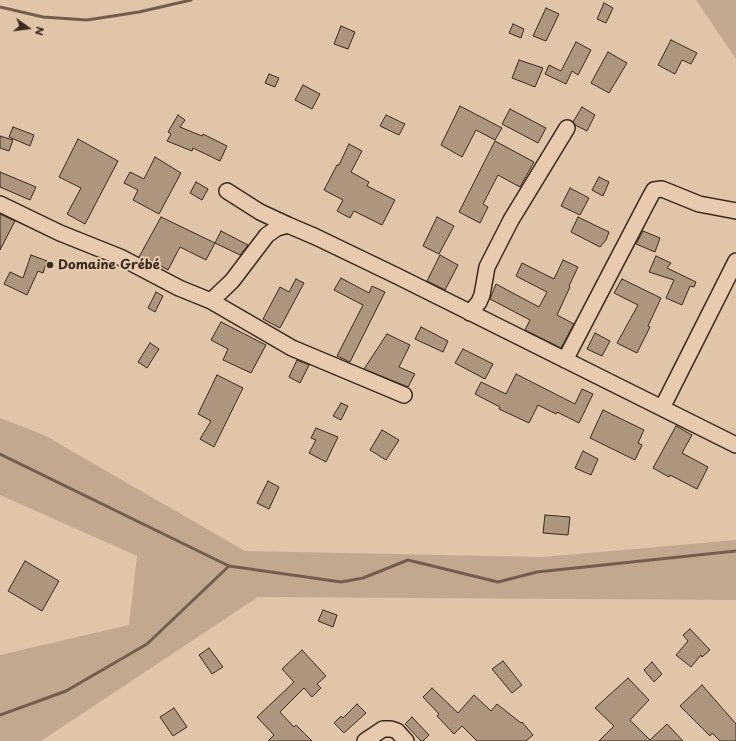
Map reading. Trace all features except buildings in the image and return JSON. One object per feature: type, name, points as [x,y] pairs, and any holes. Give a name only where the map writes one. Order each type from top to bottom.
[{"type":"street","points":[[470,313],[479,302],[482,295],[487,267],[511,220],[567,128]]},
{"type":"street","points":[[564,360],[654,190],[662,189],[699,204],[736,211]]},
{"type":"street","points":[[227,191],[260,212],[370,263],[736,445]]},
{"type":"street","points":[[0,204],[60,233],[120,257],[179,288],[211,301],[292,348],[404,395]]},
{"type":"street","points":[[211,301],[232,281],[266,234],[277,228],[288,225]]},
{"type":"street","points":[[662,408],[736,261]]},
{"type":"street","points":[[365,741],[383,729],[397,731],[406,741]]},
{"type":"shaded area","points":[[696,0],[736,0],[736,59]]},
{"type":"shaded area","points":[[0,418],[44,435],[245,551],[543,557],[736,540],[736,600],[258,597],[41,741],[0,741],[0,655],[129,625],[137,556],[0,495]]},
{"type":"waterway","points":[[0,7],[43,17],[87,20],[139,12],[191,0]]},
{"type":"waterway","points":[[0,454],[229,566],[341,582],[363,578],[408,560],[498,582],[537,572],[736,551]]},
{"type":"waterway","points":[[0,715],[66,691],[147,644],[229,566]]},
{"type":"place","name":"Domaine Grébé","points":[[50,265]]}]
